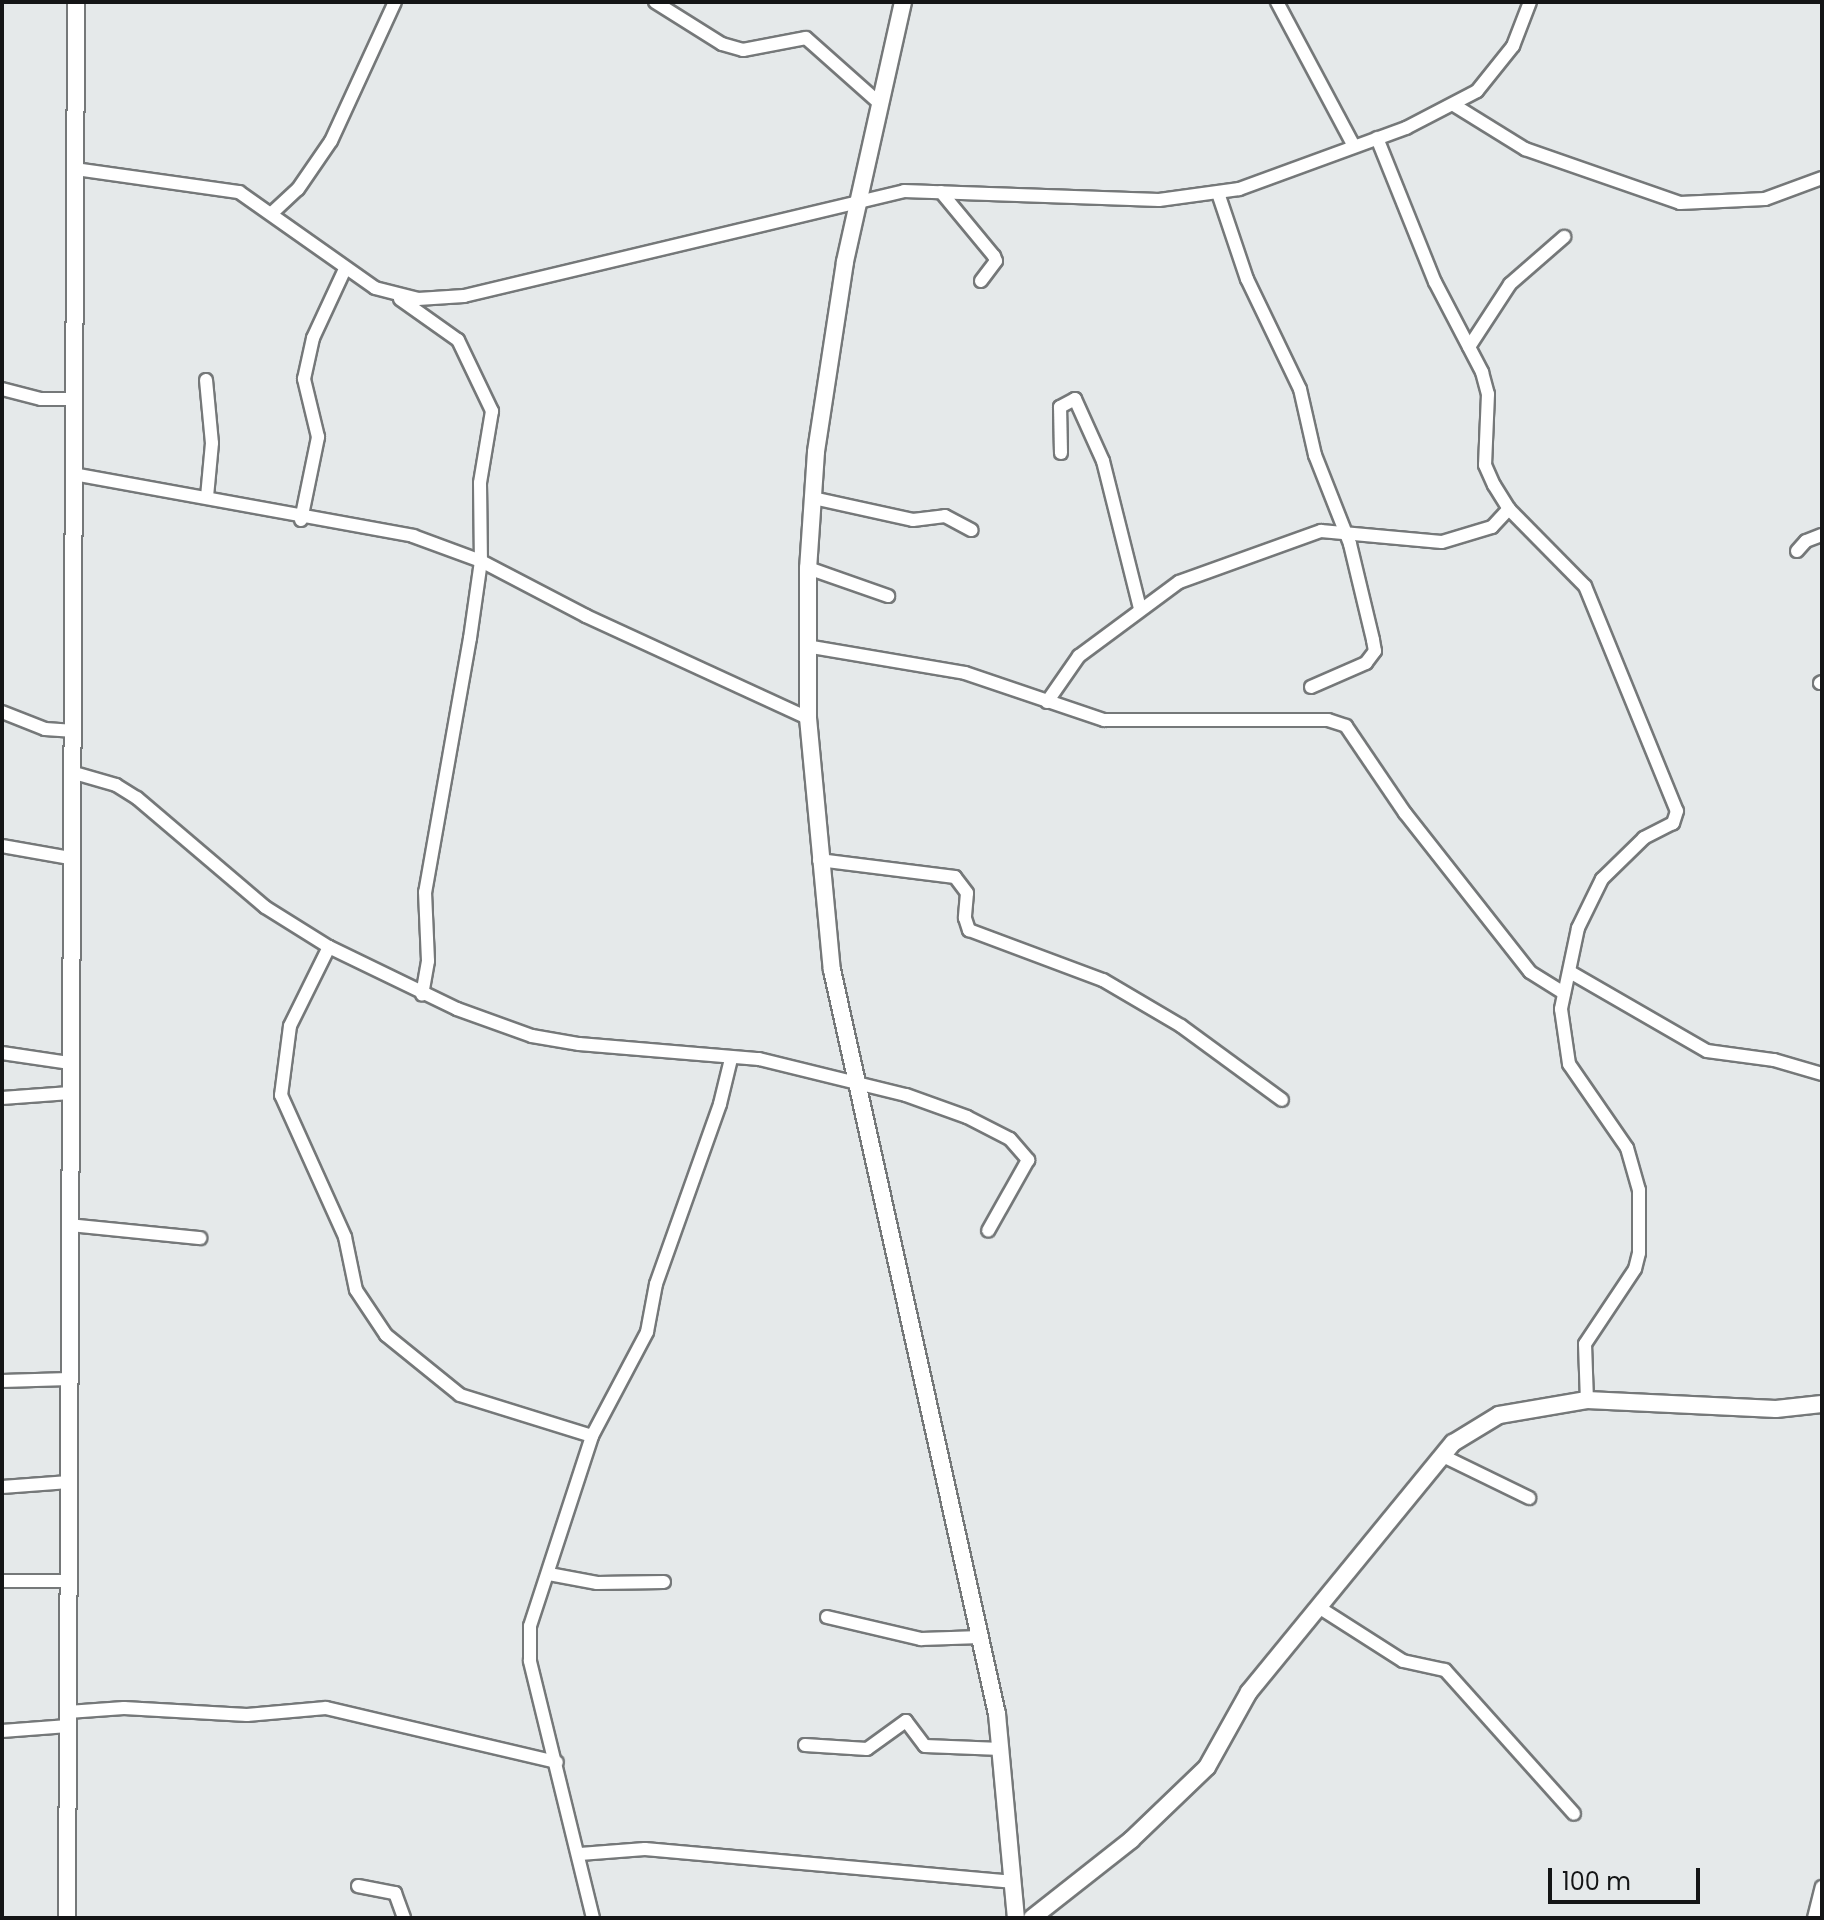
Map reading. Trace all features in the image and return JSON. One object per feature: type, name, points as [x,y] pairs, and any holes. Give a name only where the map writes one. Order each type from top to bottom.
[{"type":"main road","points":[[67,1918],[76,2]]},
{"type":"main road","points":[[903,2],[878,102],[830,355],[808,568],[808,718],[819,860],[832,970],[853,1081],[981,1637],[1001,1749],[1016,1918]]},
{"type":"main road","points":[[1032,1918],[1131,1840],[1207,1767],[1249,1692],[1453,1443],[1499,1415],[1587,1400],[1776,1409],[1822,1404]]},
{"type":"street","points":[[272,213],[298,189],[331,141],[395,2]]},
{"type":"street","points":[[655,2],[722,44],[743,50],[806,38],[878,102]]},
{"type":"street","points":[[1277,2],[1354,146]]},
{"type":"street","points":[[394,295],[464,296],[533,282],[859,199],[904,191],[1143,200],[1218,193],[1377,138],[1454,105],[1495,73],[1513,46],[1530,2]]},
{"type":"street","points":[[1454,105],[1525,149],[1680,203],[1765,199],[1822,178]]},
{"type":"street","points":[[1377,138],[1435,282],[1469,347],[1488,394],[1485,465],[1509,509],[1585,586],[1677,811],[1673,823],[1644,838],[1602,879],[1578,928],[1564,993],[1563,1046],[1581,1086],[1627,1148],[1639,1190],[1642,1229],[1635,1269],[1585,1344],[1587,1400]]},
{"type":"street","points":[[75,169],[239,192],[272,213],[345,269],[394,295],[458,340],[491,406],[480,483],[481,561],[458,689],[458,725],[430,854],[422,994]]},
{"type":"street","points":[[941,192],[996,261],[981,281]]},
{"type":"street","points":[[1218,193],[1247,279],[1300,389],[1341,529],[1350,544],[1375,651],[1366,663],[1311,687]]},
{"type":"street","points":[[1469,347],[1510,284],[1564,237]]},
{"type":"street","points":[[301,520],[318,437],[304,379],[313,338],[345,269]]},
{"type":"street","points":[[206,380],[212,443],[207,497]]},
{"type":"street","points":[[2,389],[73,399]]},
{"type":"street","points":[[1061,453],[1060,407],[1075,399],[1103,461],[1140,608]]},
{"type":"street","points":[[73,474],[207,497],[301,520],[413,536],[481,561],[586,616],[808,718]]},
{"type":"street","points":[[813,498],[913,520],[945,516],[971,530]]},
{"type":"street","points":[[1047,702],[1079,656],[1179,582],[1273,546],[1341,529],[1414,543],[1442,542],[1478,534],[1509,509]]},
{"type":"street","points":[[1797,551],[1806,541],[1822,535]]},
{"type":"street","points":[[808,568],[888,596]]},
{"type":"street","points":[[806,646],[965,673],[1104,720],[1314,720],[1346,726],[1405,813],[1530,972],[1564,993]]},
{"type":"street","points":[[2,712],[45,729],[71,731]]},
{"type":"street","points":[[71,772],[116,785],[137,798],[244,891],[329,947],[422,994],[532,1036],[626,1052],[759,1059],[853,1081],[946,1108],[1026,1152],[1025,1170],[988,1231]]},
{"type":"street","points":[[2,846],[70,858]]},
{"type":"street","points":[[819,860],[955,877],[965,884],[969,930],[1103,980],[1181,1026],[1282,1100]]},
{"type":"street","points":[[329,947],[290,1026],[281,1095],[345,1237],[356,1290],[386,1335],[460,1395],[592,1436]]},
{"type":"street","points":[[1570,972],[1707,1051],[1774,1060],[1822,1074]]},
{"type":"street","points":[[2,1053],[70,1063]]},
{"type":"street","points":[[593,1918],[580,1854],[528,1650],[530,1626],[592,1436],[647,1332],[656,1284],[720,1104],[731,1059]]},
{"type":"street","points":[[2,1098],[70,1093]]},
{"type":"street","points":[[69,1225],[200,1238]]},
{"type":"street","points":[[2,1381],[69,1379]]},
{"type":"street","points":[[1443,1456],[1529,1498]]},
{"type":"street","points":[[2,1487],[69,1482]]},
{"type":"street","points":[[549,1574],[597,1583],[664,1582]]},
{"type":"street","points":[[2,1581],[68,1581]]},
{"type":"street","points":[[1320,1608],[1403,1661],[1445,1670],[1574,1814]]},
{"type":"street","points":[[827,1617],[921,1639],[981,1637]]},
{"type":"street","points":[[2,1731],[124,1708],[247,1715],[326,1708],[557,1762]]},
{"type":"street","points":[[805,1745],[867,1749],[906,1721],[925,1746],[1001,1749]]},
{"type":"street","points":[[580,1854],[645,1849],[1012,1882]]},
{"type":"street","points":[[358,1886],[395,1893],[404,1918]]},
{"type":"street","points":[[1814,1918],[1822,1887]]}]
